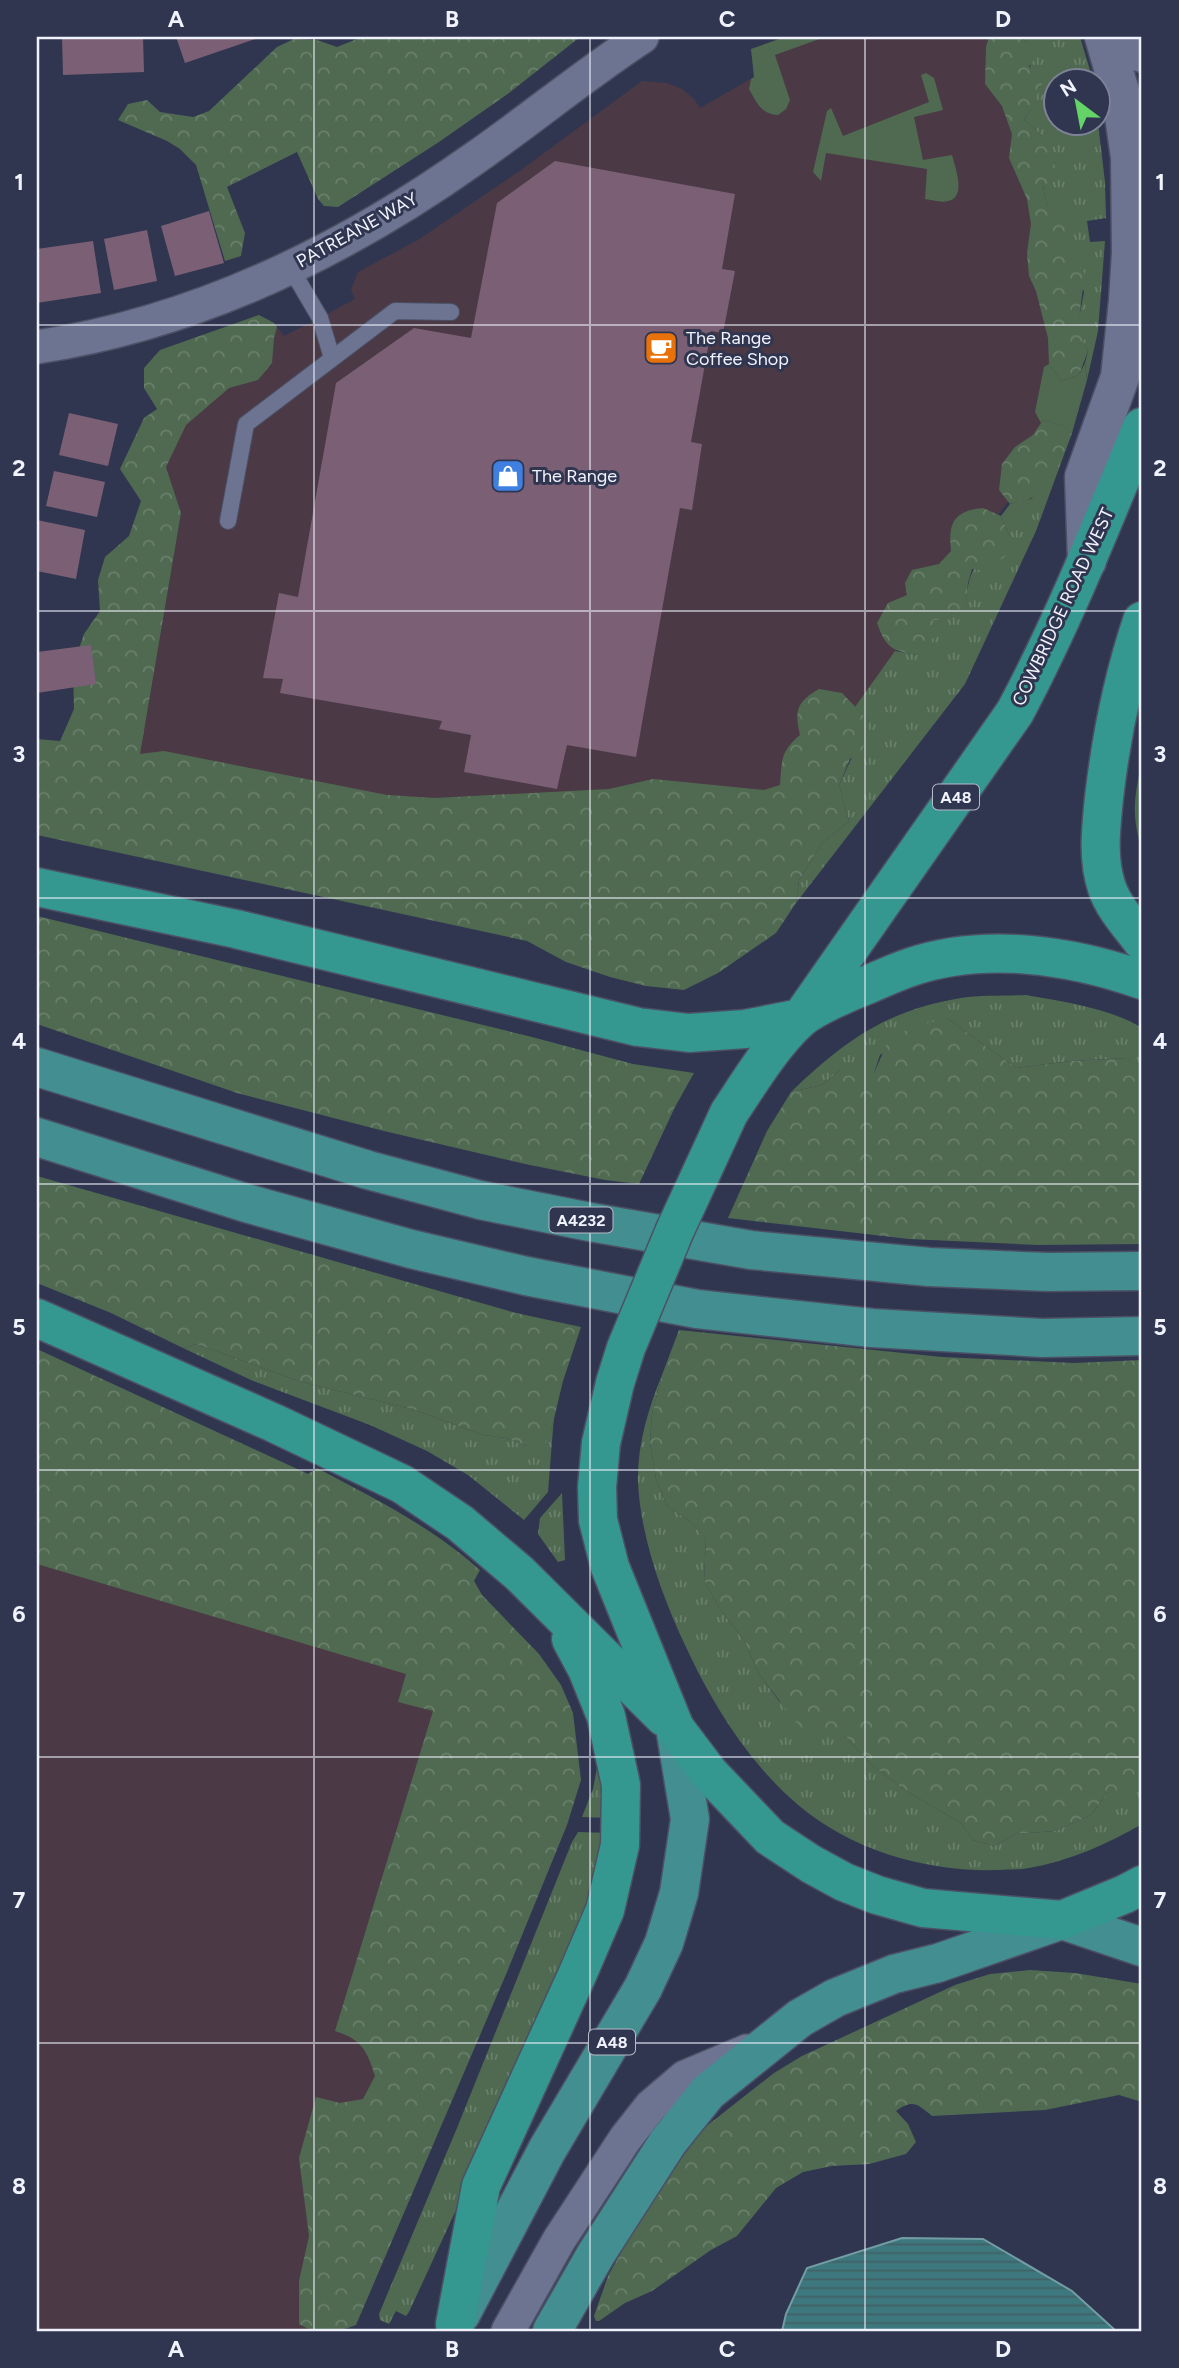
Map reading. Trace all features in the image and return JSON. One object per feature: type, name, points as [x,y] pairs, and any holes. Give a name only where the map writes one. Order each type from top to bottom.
[{"type":"highway","name":"COWBRIDGE ROAD WEST","points":[[801,1018],[1015,712],[1041,664],[1142,428]]},
{"type":"highway","points":[[1142,621],[1119,703],[1108,763],[1100,859],[1107,889],[1142,941]]},
{"type":"highway","points":[[37,887],[236,929],[638,1027],[698,1032],[745,1029],[801,1018],[851,991],[912,966],[957,956],[1046,956],[1113,970],[1142,980]]},
{"type":"highway","points":[[675,1728],[610,1567],[598,1520],[597,1487],[601,1443],[626,1348],[675,1230],[729,1113],[762,1063],[801,1018]]},
{"type":"highway","points":[[37,1318],[274,1423],[402,1484],[460,1523],[519,1573],[675,1728],[709,1773],[771,1838],[844,1882],[923,1908],[1062,1920],[1142,1885]]},
{"type":"highway","points":[[454,2327],[481,2186],[605,1910],[620,1845],[621,1785],[606,1716],[587,1669],[554,1607]]},
{"type":"main road","name":"A4232","points":[[37,1067],[368,1170],[480,1200],[590,1222],[751,1250],[929,1267],[1048,1272],[1142,1271]]},
{"type":"main road","points":[[37,1137],[246,1203],[411,1249],[526,1276],[697,1309],[872,1328],[1042,1338],[1142,1336]]},
{"type":"main road","name":"A48","points":[[454,2327],[547,2150],[643,1988],[664,1943],[679,1893],[690,1819],[675,1728]]},
{"type":"main road","points":[[552,2331],[596,2254],[668,2142],[708,2092],[800,2018],[835,1998],[894,1974],[938,1963],[1062,1920],[1142,1947]]},
{"type":"street","name":"PATREANE WAY","points":[[37,347],[118,331],[165,318],[237,291],[290,267],[354,234],[435,185],[476,158],[578,80],[642,37]]},
{"type":"street","points":[[1087,561],[1084,477],[1120,377],[1136,163],[1121,94],[1104,37]]},
{"type":"street","points":[[1136,37],[1142,53]]},
{"type":"street","points":[[509,2331],[559,2240],[625,2139],[651,2106],[685,2077],[766,2044]]},
{"type":"lane","points":[[290,267],[320,318],[332,358]]},
{"type":"lane","points":[[228,521],[246,424],[395,311],[451,312]]},
{"type":"shaded area","points":[[785,37],[1000,37],[1084,373],[1013,495],[792,792],[429,809],[139,754],[181,513],[166,467],[194,339],[259,315],[274,323],[284,336],[320,318],[355,299],[351,290],[358,272],[418,240],[521,170],[642,81],[667,83],[682,89],[700,108],[754,77],[751,49]]},
{"type":"shaded area","points":[[37,1403],[478,1638],[339,2331],[37,2331]]},
{"type":"shaded area","points":[[902,2238],[983,2239],[1072,2291],[1116,2331],[782,2331],[786,2314],[807,2268]]},
{"type":"green space","points":[[362,37],[580,37],[509,93],[338,207],[324,206],[318,199],[297,152],[227,187],[245,233],[241,256],[225,261],[196,165],[180,149],[167,141],[118,120],[128,104],[147,100],[160,112],[193,117],[209,111],[277,47],[294,39],[317,40],[337,47]]},
{"type":"green space","points":[[785,37],[825,37],[775,55],[790,100],[786,109],[778,115],[763,110],[749,89],[754,77],[751,49]]},
{"type":"green space","points":[[989,37],[1018,37],[1030,43],[1034,60],[1029,66],[1042,84],[1024,119],[1043,137],[1059,176],[1043,186],[1047,206],[1068,216],[1074,233],[1065,246],[1072,261],[1084,272],[1080,322],[1083,341],[1088,351],[1079,375],[1061,381],[1049,364],[1048,338],[1036,291],[1029,276],[1027,253],[1031,224],[1027,199],[1009,158],[1012,134],[1002,106],[985,84],[986,47]]},
{"type":"green space","points":[[1018,37],[1080,37],[1089,66],[1042,66],[1042,136],[1100,136],[1106,218],[1087,221],[1090,242],[1105,241],[1098,331],[1087,380],[1085,363],[1088,351],[1080,337],[1078,323],[1084,292],[1047,206],[1043,186],[1043,137],[1024,119],[1031,109],[1030,43]]},
{"type":"green space","points":[[926,73],[934,78],[943,110],[914,117],[923,160],[952,155],[958,181],[954,198],[942,202],[925,199],[927,169],[826,153],[821,181],[813,172],[827,111],[831,108],[843,136],[929,102],[921,75]]},
{"type":"green space","points":[[259,315],[277,327],[272,363],[258,380],[229,388],[186,425],[166,467],[181,513],[140,754],[164,751],[387,795],[435,798],[609,789],[653,779],[764,790],[780,785],[783,757],[800,735],[797,719],[799,708],[806,698],[819,689],[842,693],[869,721],[868,735],[862,750],[850,759],[839,785],[849,821],[823,842],[799,880],[796,903],[776,933],[718,973],[684,990],[646,986],[566,962],[527,941],[37,835],[37,739],[60,741],[74,709],[73,666],[84,634],[100,611],[98,580],[105,557],[129,536],[141,501],[120,469],[144,418],[157,409],[144,388],[144,368],[160,350]]},
{"type":"green space","points":[[1085,363],[1087,380],[1072,433],[1063,426],[1043,420],[1041,423],[1035,412],[1044,367],[1049,364],[1061,381],[1079,375]]},
{"type":"green space","points":[[1043,420],[1064,426],[1072,433],[1056,469],[1039,493],[1010,504],[999,490],[1002,464],[1015,447],[1033,435]]},
{"type":"green space","points":[[1072,433],[1036,531],[965,684],[796,903],[799,880],[823,842],[849,821],[839,785],[869,721],[855,707],[895,651],[918,655],[933,620],[966,604],[970,579],[977,564],[1009,535],[1001,516],[1010,504],[1031,499],[1056,469]]},
{"type":"green space","points":[[983,508],[1001,516],[1009,535],[1007,555],[986,571],[972,569],[966,604],[947,619],[933,620],[935,636],[918,655],[891,647],[877,623],[888,603],[907,595],[905,583],[912,570],[939,564],[951,551],[952,525],[959,515]]},
{"type":"green space","points":[[1142,760],[1142,852],[1135,806]]},
{"type":"green space","points":[[37,916],[633,1064],[694,1073],[639,1184],[525,1164],[384,1131],[237,1093],[37,1024]]},
{"type":"green space","points":[[1026,995],[1102,1011],[1142,1028],[1142,1071],[1128,1058],[1016,1068],[947,1018],[880,1055],[874,1073],[840,1070],[822,1085],[791,1092],[849,1043],[889,1020],[935,1003],[961,998]]},
{"type":"green space","points":[[947,1018],[1016,1068],[1128,1058],[1141,1069],[1142,1244],[1037,1245],[909,1239],[728,1218],[767,1131],[791,1092],[822,1085],[840,1070],[852,1066],[874,1073],[889,1039],[913,1027]]},
{"type":"green space","points":[[37,1176],[516,1313],[581,1327],[545,1444],[527,1446],[506,1438],[483,1435],[415,1410],[302,1382],[196,1344],[183,1348],[111,1313],[37,1283]]},
{"type":"green space","points":[[679,1330],[942,1357],[1074,1363],[1142,1360],[1142,1751],[1133,1788],[1107,1793],[1091,1815],[1055,1831],[1015,1834],[994,1846],[973,1840],[961,1823],[906,1791],[873,1766],[845,1736],[806,1735],[759,1674],[744,1640],[719,1608],[704,1580],[706,1539],[691,1522],[667,1506],[656,1479],[650,1442],[652,1414],[662,1375]]},
{"type":"green space","points":[[196,1344],[302,1382],[415,1410],[483,1435],[506,1438],[527,1446],[551,1431],[554,1416],[548,1492],[524,1520],[468,1475],[427,1451],[370,1425],[251,1380],[183,1348]]},
{"type":"green space","points":[[37,1349],[308,1474],[317,1468],[402,1514],[442,1540],[480,1570],[474,1581],[482,1595],[539,1654],[561,1685],[573,1713],[581,1780],[567,1825],[356,2325],[349,2328],[320,2331],[299,2324],[299,2281],[309,2236],[299,2158],[316,2097],[340,2103],[363,2099],[375,2076],[362,2047],[351,2038],[335,2031],[433,1711],[398,1702],[406,1674],[37,1564]]},
{"type":"green space","points":[[662,1375],[652,1414],[650,1442],[656,1479],[667,1506],[691,1522],[706,1539],[704,1580],[719,1608],[744,1640],[759,1674],[779,1701],[845,1736],[873,1766],[906,1791],[961,1823],[973,1840],[994,1846],[1015,1834],[1055,1831],[1091,1815],[1107,1793],[1141,1760],[1142,1751],[1142,1824],[1088,1851],[1059,1861],[1025,1869],[971,1870],[917,1862],[866,1846],[818,1820],[797,1804],[762,1769],[719,1709],[676,1626],[654,1566],[643,1525],[638,1469],[644,1428]]},
{"type":"green space","points":[[562,1493],[565,1560],[558,1562],[538,1534],[540,1518]]},
{"type":"green space","points":[[599,1757],[610,1818],[582,1817],[593,1789]]},
{"type":"green space","points":[[578,1832],[609,1833],[606,1863],[462,2197],[409,2312],[406,2316],[396,2311],[389,2324],[380,2320],[379,2314]]},
{"type":"green space","points":[[1030,1970],[1075,1973],[1142,1984],[1142,2102],[1119,2095],[1045,2110],[932,2116],[915,2104],[907,2105],[896,2111],[908,2124],[916,2142],[906,2154],[869,2164],[832,2166],[803,2172],[776,2188],[737,2236],[711,2250],[652,2291],[625,2303],[596,2321],[594,2316],[608,2276],[649,2202],[704,2128],[774,2073],[802,2056],[955,1985],[990,1974]]},
{"type":"building","points":[[62,37],[143,37],[144,72],[63,75]]},
{"type":"building","points":[[176,37],[261,37],[185,63]]},
{"type":"building","name":"The Range","points":[[555,161],[735,194],[722,269],[735,271],[723,333],[711,331],[691,442],[702,444],[692,510],[680,508],[636,757],[567,745],[557,789],[464,772],[471,735],[439,729],[442,721],[280,693],[283,679],[263,678],[279,593],[298,597],[336,383],[414,328],[471,338],[497,203]]},
{"type":"building","points":[[209,211],[224,263],[175,276],[161,226]]},
{"type":"building","points":[[147,230],[157,281],[114,290],[104,239]]},
{"type":"building","points":[[93,241],[101,293],[37,303],[37,249]]},
{"type":"building","points":[[69,413],[118,424],[108,466],[59,455]]},
{"type":"building","points":[[54,471],[105,482],[97,517],[46,506]]},
{"type":"building","points":[[37,520],[85,530],[76,579],[37,571]]},
{"type":"building","points":[[91,645],[96,684],[37,693],[37,652]]},
{"type":"place","name":"The Range Coffee Shop","points":[[661,348]]},
{"type":"place","name":"The Range","points":[[508,476]]}]
